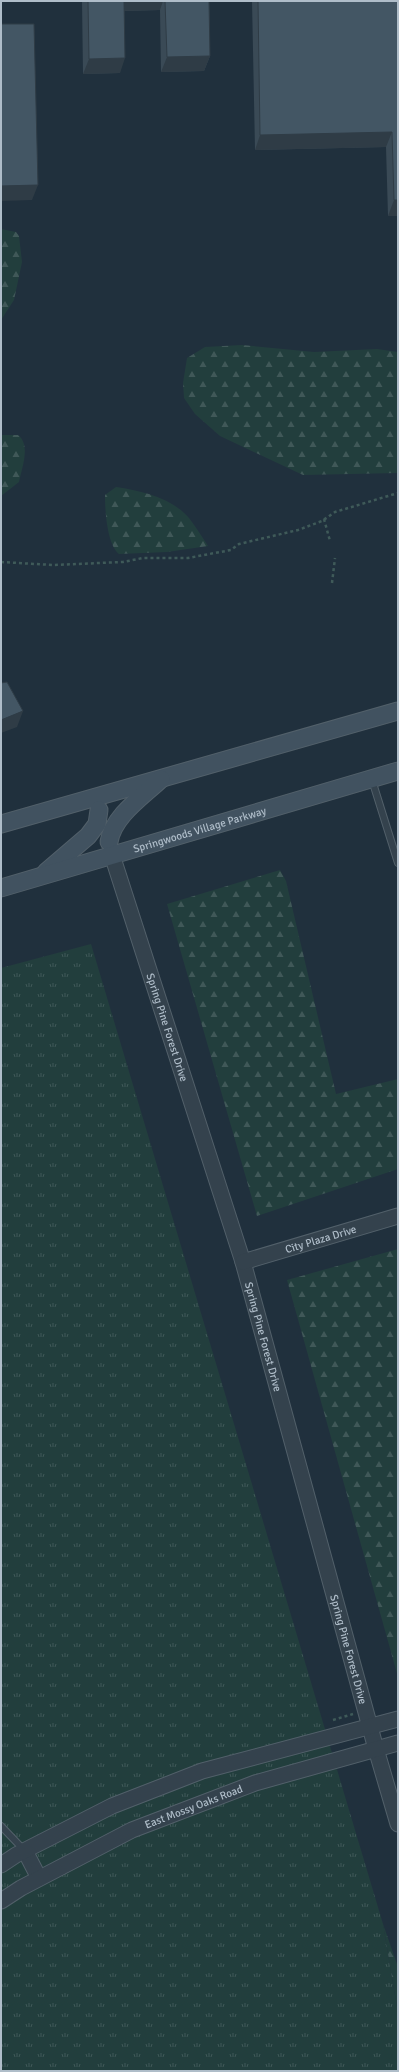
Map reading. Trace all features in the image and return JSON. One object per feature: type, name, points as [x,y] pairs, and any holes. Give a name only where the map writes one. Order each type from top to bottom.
[{"type":"main road","points":[[1,824],[162,777],[398,712]]},
{"type":"main road","name":"Springwoods Village Parkway","points":[[1,888],[41,876],[110,848],[398,771]]},
{"type":"main road","points":[[110,848],[111,831],[119,819],[162,777]]},
{"type":"main road","points":[[41,876],[88,836],[97,824],[99,810]]},
{"type":"street","name":"Spring Pine Forest Drive","points":[[110,848],[242,1262],[398,1824]]},
{"type":"street","name":"City Plaza Drive","points":[[242,1262],[398,1216]]},
{"type":"street","points":[[1,1865],[112,1806],[202,1771],[398,1718]]},
{"type":"street","name":"East Mossy Oaks Road","points":[[1,1901],[39,1878],[132,1830],[255,1783],[398,1743]]},
{"type":"street","points":[[25,1851],[39,1878]]},
{"type":"lane","points":[[371,778],[398,863]]},
{"type":"lane","points":[[1,1826],[25,1851]]},
{"type":"path","points":[[1,562],[53,565],[123,562],[143,558],[188,558],[231,550],[239,544],[298,530],[324,519],[335,512],[398,493]]},
{"type":"path","points":[[324,519],[330,541]]},
{"type":"path","points":[[332,583],[334,558]]},
{"type":"green space","points":[[1,229],[16,232],[19,236],[22,262],[14,300],[1,320]]},
{"type":"green space","points":[[242,345],[314,352],[377,349],[398,352],[398,473],[303,475],[220,436],[195,414],[184,398],[183,383],[187,358],[205,347]]},
{"type":"green space","points":[[1,435],[18,435],[22,439],[25,450],[19,482],[1,496]]},
{"type":"green space","points":[[116,487],[155,496],[174,505],[189,518],[208,546],[167,552],[119,554],[115,549],[109,535],[105,502],[105,495]]},
{"type":"green space","points":[[280,870],[286,881],[336,1094],[398,1079],[398,1169],[257,1216],[167,904]]},
{"type":"green space","points":[[91,944],[383,1924],[398,2013],[398,2071],[1,2071],[1,968]]},
{"type":"green space","points":[[398,1249],[398,1677],[287,1280]]},
{"type":"green space","points":[[383,1924],[398,1967],[398,2013]]},
{"type":"building","points":[[88,1],[124,1],[125,58],[89,59]]},
{"type":"building","points":[[165,1],[209,1],[210,56],[167,57]]},
{"type":"building","points":[[258,1],[398,1],[398,200],[394,200],[392,132],[260,135]]},
{"type":"building","points":[[1,24],[34,24],[38,185],[1,186]]},
{"type":"building","points":[[7,682],[23,711],[1,720],[1,683]]}]
